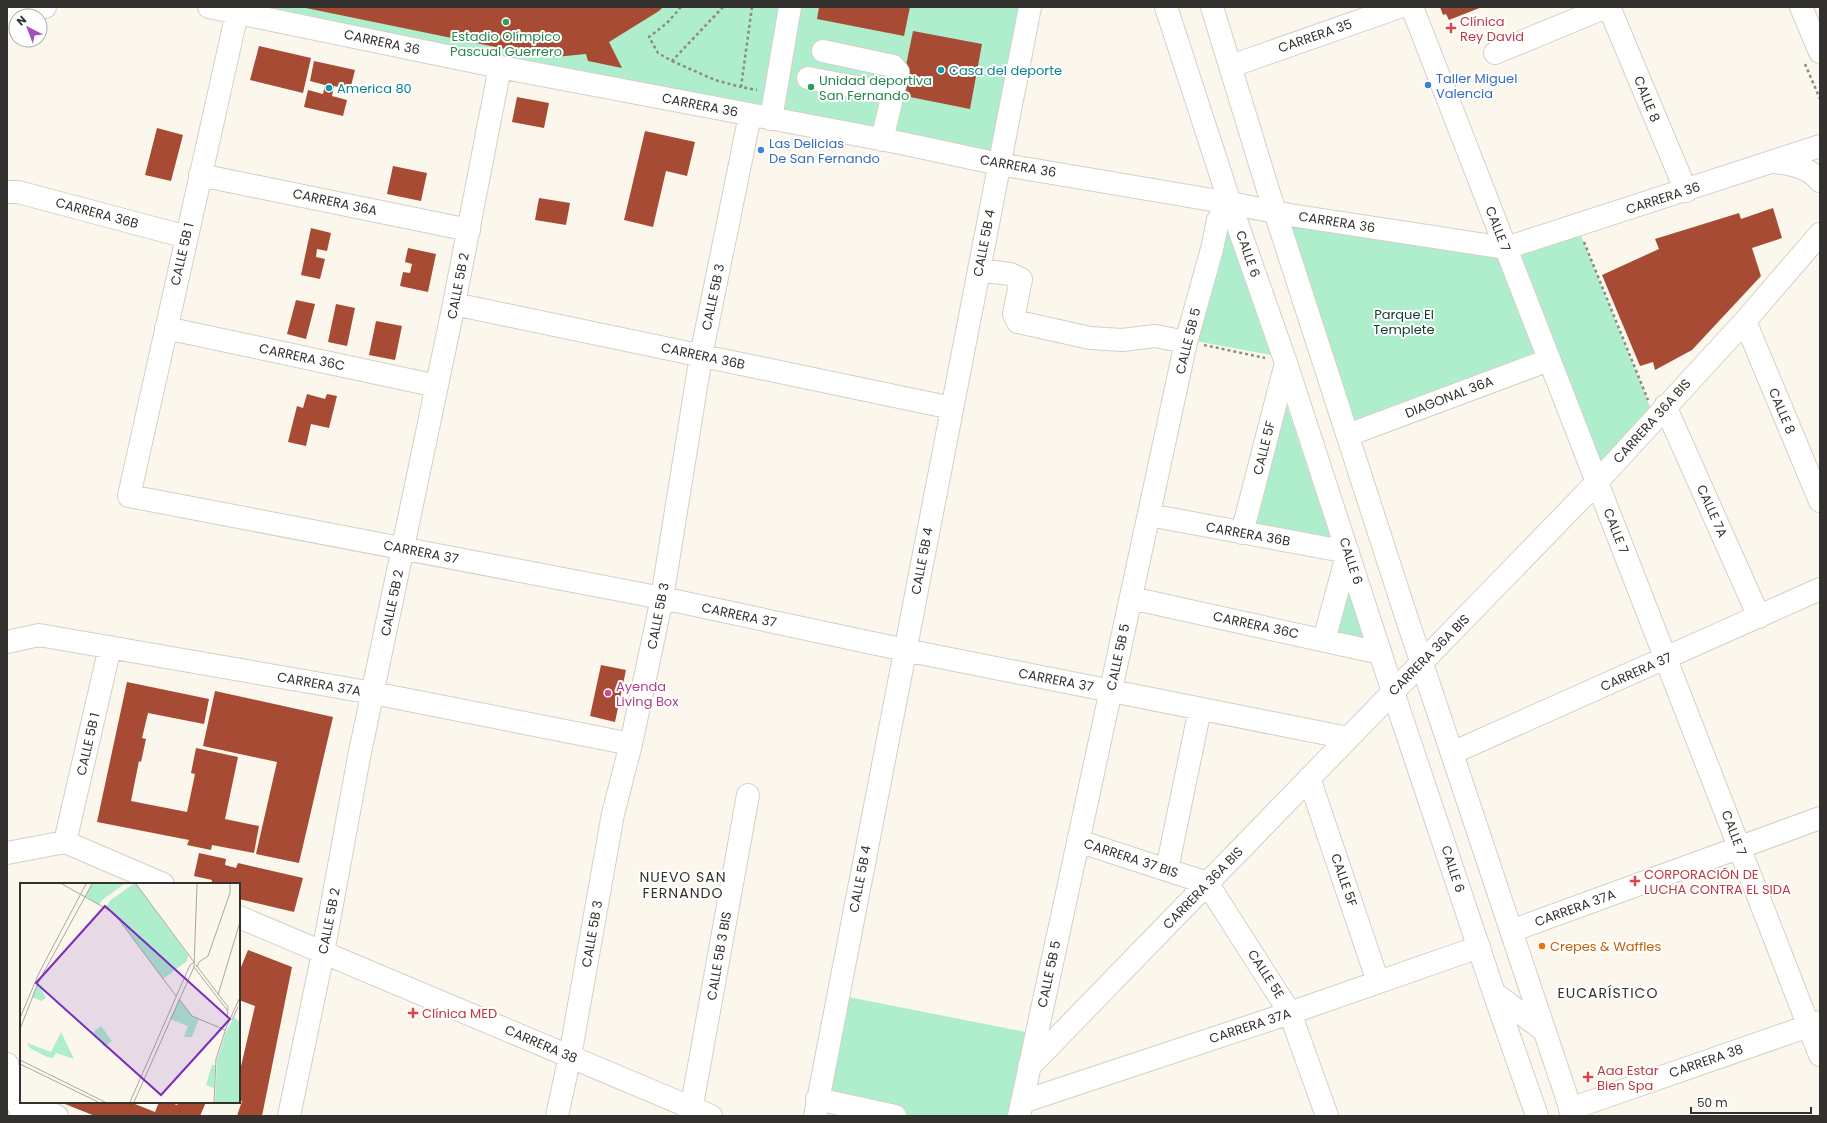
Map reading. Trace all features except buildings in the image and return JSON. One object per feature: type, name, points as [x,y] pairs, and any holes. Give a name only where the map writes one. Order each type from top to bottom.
[{"type":"street","points":[[7,15],[45,7]]},
{"type":"street","name":"CARRERA 36","points":[[209,7],[500,67],[882,140],[901,142],[1000,164],[1275,211],[1506,248],[1686,191],[1820,146]]},
{"type":"street","points":[[771,119],[790,7]]},
{"type":"street","name":"CALLE 5B 4","points":[[816,1108],[1030,7]]},
{"type":"street","name":"CALLE 6","points":[[1166,7],[1230,203],[1277,361],[1348,552],[1478,947],[1537,1116]]},
{"type":"street","points":[[1212,7],[1275,211],[1542,1029],[1571,1112]]},
{"type":"street","name":"CARRERA 35","points":[[1231,66],[1399,7]]},
{"type":"street","name":"CALLE 7","points":[[1412,7],[1739,848],[1814,1024],[1820,1055]]},
{"type":"street","points":[[1496,53],[1606,7]]},
{"type":"street","name":"CALLE 8","points":[[1609,7],[1686,191]]},
{"type":"street","points":[[1800,8],[1820,52]]},
{"type":"street","name":"CALLE 5B 1","points":[[128,496],[236,13]]},
{"type":"street","points":[[823,51],[893,66],[898,72],[882,140]]},
{"type":"street","name":"CALLE 5B 2","points":[[289,1116],[323,953],[359,757],[404,549],[469,230],[500,67]]},
{"type":"street","points":[[808,78],[893,94]]},
{"type":"street","name":"CALLE 5B 3","points":[[557,1116],[570,1056],[613,814],[631,744],[662,598],[701,356],[750,115]]},
{"type":"street","points":[[1775,162],[1805,169],[1815,175],[1820,181]]},
{"type":"street","name":"CARRERA 36A","points":[[200,175],[469,230]]},
{"type":"street","name":"CARRERA 36B","points":[[7,192],[18,192],[186,237]]},
{"type":"street","name":"CALLE 5B 5","points":[[1020,1109],[1186,342],[1212,249],[1218,220],[1230,203]]},
{"type":"street","name":"CARRERA 36A BIS","points":[[1028,1068],[1422,662],[1434,652],[1597,482],[1744,321],[1820,234]]},
{"type":"street","points":[[979,270],[1010,274],[1021,280],[1014,314],[1018,322],[1090,338],[1122,340],[1155,336],[1186,342]]},
{"type":"street","name":"CARRERA 36B","points":[[454,304],[952,408]]},
{"type":"street","name":"CALLE 8","points":[[1744,321],[1814,468],[1820,502]]},
{"type":"street","name":"CARRERA 36C","points":[[166,328],[437,386]]},
{"type":"street","name":"DIAGONAL 36A","points":[[1348,435],[1549,360]]},
{"type":"street","name":"CALLE 5F","points":[[1242,533],[1277,361]]},
{"type":"street","name":"CALLE 7A","points":[[1660,412],[1758,617]]},
{"type":"street","name":"CARRERA 37","points":[[128,496],[662,598],[905,650],[1348,738]]},
{"type":"street","name":"CARRERA 36B","points":[[1149,515],[1348,552]]},
{"type":"street","points":[[1324,640],[1348,552]]},
{"type":"street","name":"CARRERA 37","points":[[1452,753],[1820,590]]},
{"type":"street","name":"CARRERA 36C","points":[[1131,598],[1380,652]]},
{"type":"street","name":"CARRERA 37A","points":[[7,642],[39,635],[373,693],[631,744]]},
{"type":"street","name":"CALLE 5B 1","points":[[65,842],[110,647]]},
{"type":"street","points":[[1167,869],[1200,709]]},
{"type":"street","name":"CALLE 5F","points":[[1309,778],[1378,982]]},
{"type":"street","name":"CALLE 5B 3 BIS","points":[[698,1113],[748,796]]},
{"type":"street","name":"CARRERA 37A","points":[[1511,931],[1820,818]]},
{"type":"street","name":"CARRERA 37 BIS","points":[[1078,841],[1207,883]]},
{"type":"street","points":[[7,853],[65,842],[161,883]]},
{"type":"street","name":"CALLE 5E","points":[[1207,883],[1290,1013],[1327,1116]]},
{"type":"street","name":"CARRERA 38","points":[[240,917],[570,1056],[698,1113]]},
{"type":"street","name":"CARRERA 37A","points":[[1020,1109],[1478,947]]},
{"type":"street","points":[[1494,993],[1542,1029]]},
{"type":"street","name":"CARRERA 38","points":[[1571,1112],[1814,1024]]},
{"type":"street","points":[[7,1064],[14,1111],[43,1110],[57,1116]]},
{"type":"street","points":[[816,1108],[895,1116]]},
{"type":"path","points":[[682,7],[667,23],[649,37],[658,53],[672,61],[715,80],[761,91]]},
{"type":"path","points":[[672,61],[723,7]]},
{"type":"path","points":[[741,87],[752,7]]},
{"type":"path","points":[[1577,226],[1660,412]]},
{"type":"path","points":[[1186,342],[1277,361]]},
{"type":"green space","name":"Unidad deportiva San Fernando","points":[[209,7],[1030,7],[999,164]]},
{"type":"green space","name":"Parque El Templete","points":[[1290,215],[1506,248],[1577,226],[1651,409],[1597,482],[1549,360],[1348,435],[1281,229]]},
{"type":"green space","points":[[1221,230],[1230,230],[1271,355],[1190,340]]},
{"type":"green space","points":[[1285,400],[1332,541],[1246,531]]},
{"type":"green space","points":[[1346,576],[1368,649],[1327,637]]},
{"type":"green space","points":[[838,995],[1036,1034],[1019,1116],[895,1116],[817,1099]]},
{"type":"place","name":"Estadio Olímpico Pascual Guerrero","points":[[506,22]]},
{"type":"place","name":"Clínica Rey David","points":[[1451,28]]},
{"type":"place","name":"Casa del deporte","points":[[941,70]]},
{"type":"place","name":"Taller Miguel Valencia","points":[[1428,85]]},
{"type":"place","name":"Unidad deportiva San Fernando","points":[[811,87]]},
{"type":"place","name":"America 80","points":[[329,88]]},
{"type":"place","name":"Las Delicias De San Fernando","points":[[761,150]]},
{"type":"place","name":"Ayenda Living Box","points":[[608,693]]},
{"type":"place","name":"CORPORACIÓN DE LUCHA CONTRA EL SIDA","points":[[1635,881]]},
{"type":"place","name":"Crepes & Waffles","points":[[1542,946]]},
{"type":"place","name":"Clínica MED","points":[[413,1013]]},
{"type":"place","name":"Aaa Estar Bien Spa","points":[[1588,1077]]},
{"type":"district","name":"NUEVO SAN FERNANDO","points":[[683,886]]},
{"type":"district","name":"EUCARÍSTICO","points":[[1608,993]]}]
